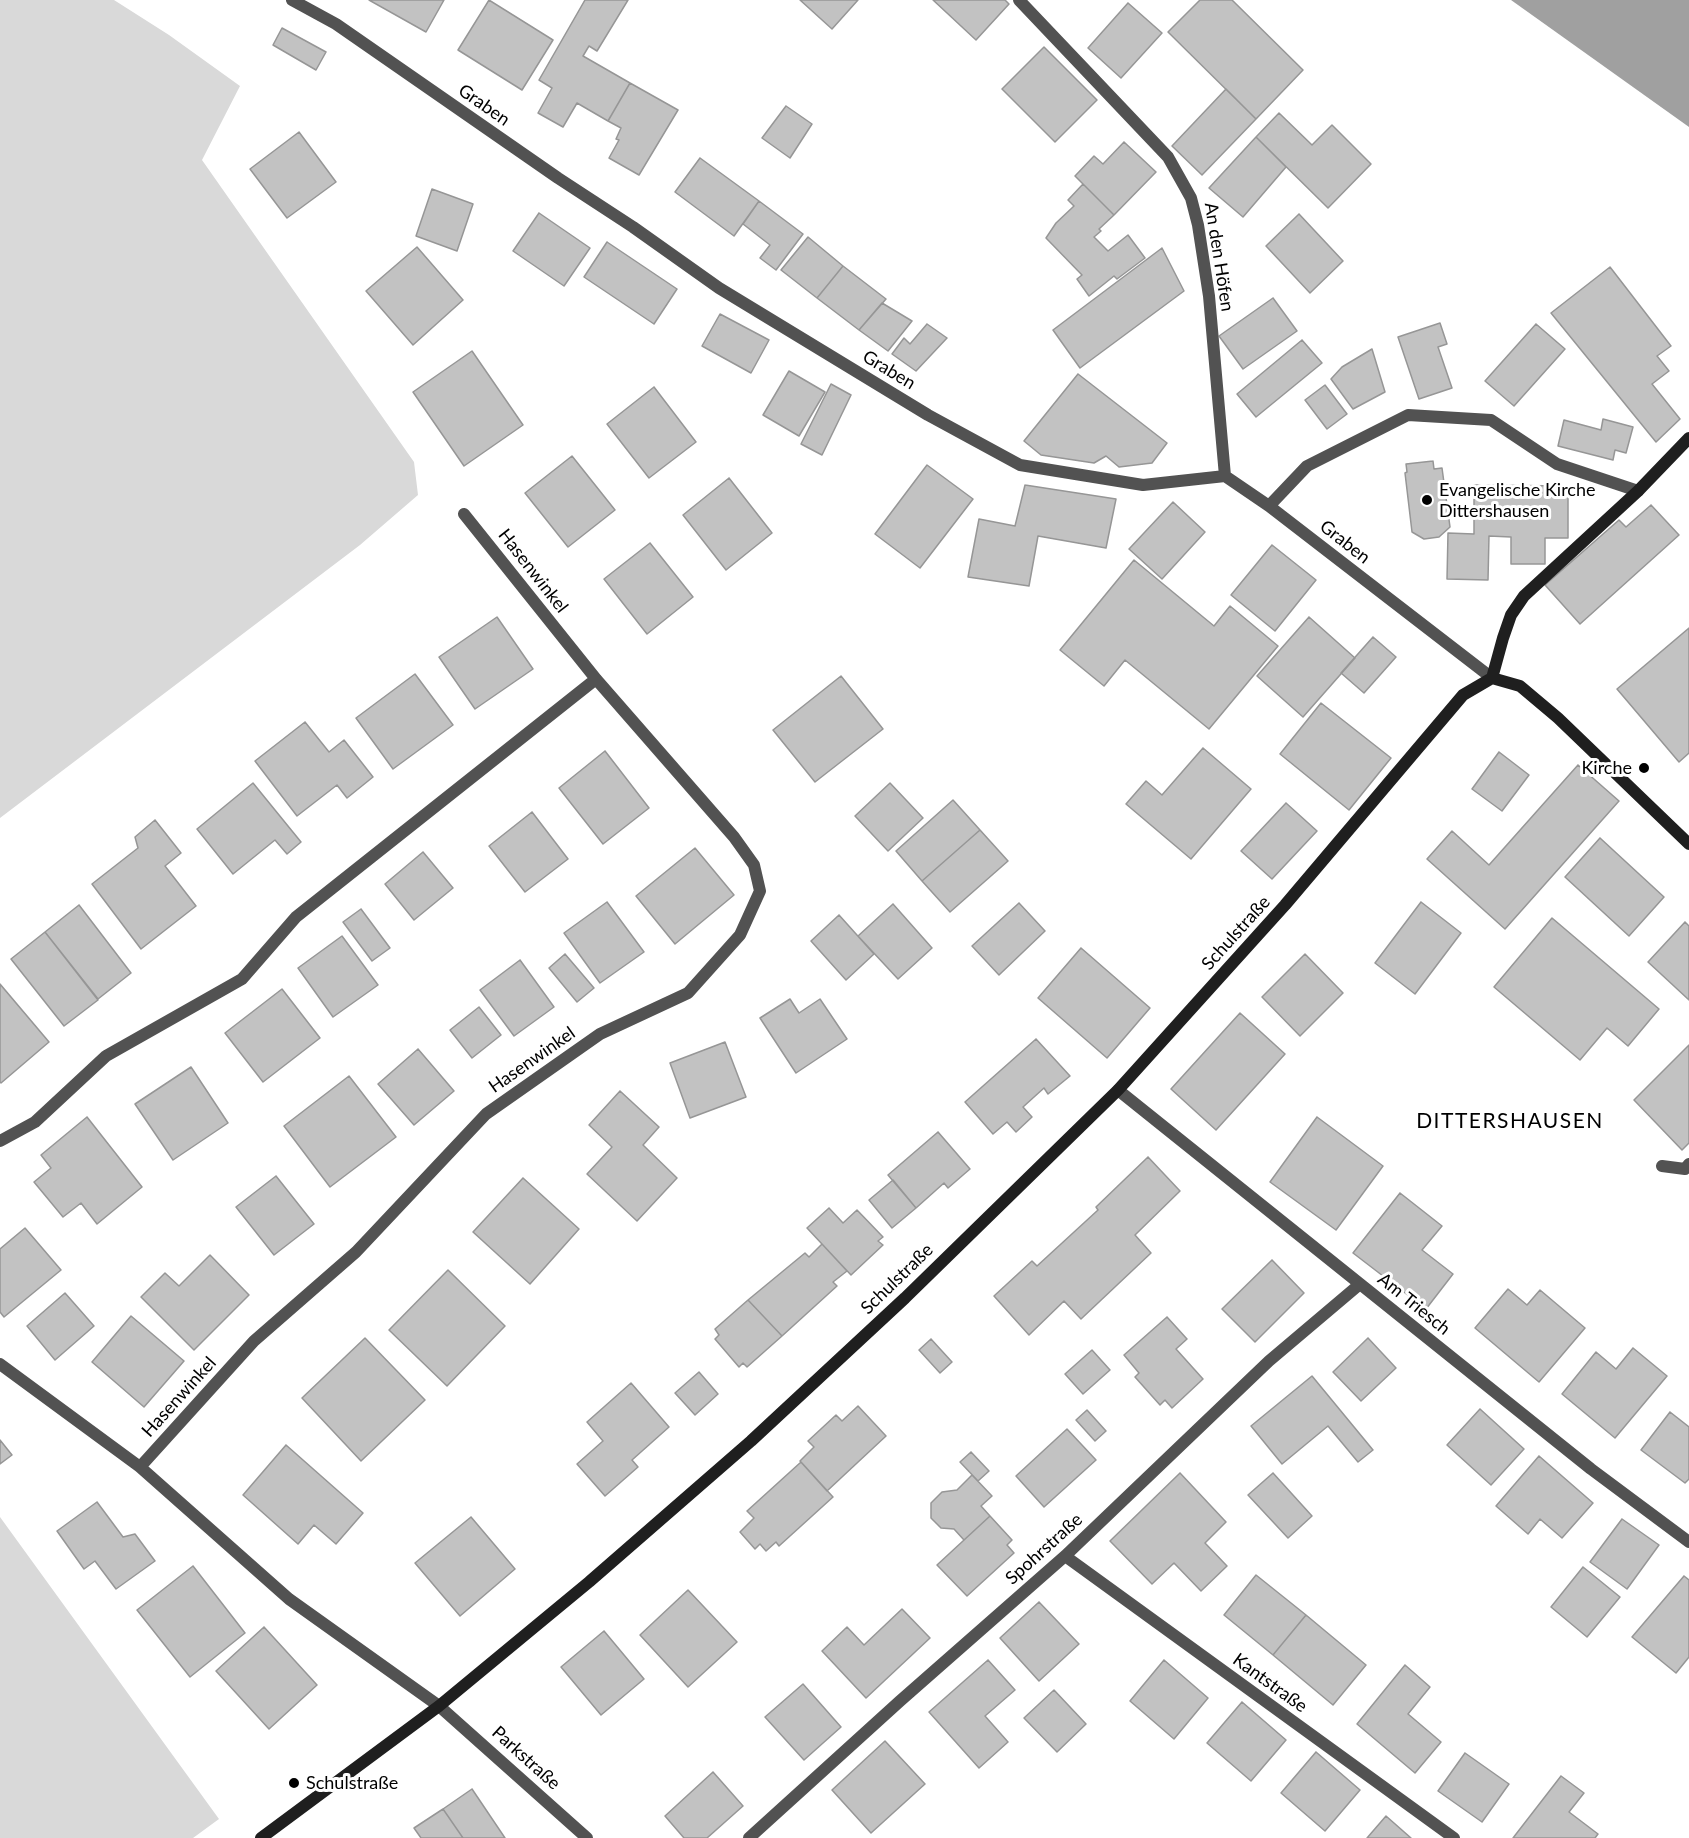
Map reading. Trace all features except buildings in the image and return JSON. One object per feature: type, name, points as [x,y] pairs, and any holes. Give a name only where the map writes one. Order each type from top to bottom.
[{"type":"street","name":"Graben","points":[[292,0],[336,24],[558,178],[633,226],[719,288],[928,415],[1020,465],[1143,485],[1225,476],[1269,506],[1492,678]]},
{"type":"street","name":"An den Höfen","points":[[1019,0],[1168,157],[1191,198],[1198,225],[1209,296],[1225,476]]},
{"type":"street","points":[[1269,506],[1307,466],[1408,416],[1491,420],[1557,464],[1638,491]]},
{"type":"street","points":[[1689,438],[1638,491],[1524,596],[1511,615],[1492,678],[1520,686],[1558,718],[1689,844]]},
{"type":"street","name":"Hasenwinkel","points":[[140,1467],[254,1341],[356,1252],[486,1114],[600,1034],[688,993],[740,935],[760,891],[754,865],[734,837],[596,679],[464,514]]},
{"type":"street","name":"Schulstraße","points":[[261,1838],[439,1706],[589,1582],[751,1441],[905,1298],[1118,1089],[1285,905],[1463,695],[1492,678]]},
{"type":"street","points":[[0,1141],[35,1122],[106,1056],[242,979],[296,917],[596,679]]},
{"type":"street","name":"Am Triesch","points":[[1118,1089],[1591,1469],[1689,1542]]},
{"type":"street","points":[[1662,1166],[1685,1169],[1689,1164]]},
{"type":"street","name":"Spohrstraße","points":[[749,1838],[1065,1556],[1269,1361],[1360,1284]]},
{"type":"street","points":[[0,1364],[140,1467],[289,1599],[439,1706]]},
{"type":"street","name":"Kantstraße","points":[[1065,1556],[1454,1838]]},
{"type":"street","name":"Parkstraße","points":[[439,1706],[588,1838]]},
{"type":"shaded area","points":[[0,0],[114,0],[169,35],[240,86],[202,160],[414,462],[418,495],[360,545],[0,818]]},
{"type":"shaded area","points":[[1511,0],[1689,0],[1689,127]]},
{"type":"shaded area","points":[[0,1517],[219,1819],[193,1838],[0,1838]]},
{"type":"place","name":"Evangelische Kirche Dittershausen","points":[[1427,500]]},
{"type":"place","name":"Kirche","points":[[1644,768]]},
{"type":"place","name":"Schulstraße","points":[[294,1783]]},
{"type":"district","name":"DITTERSHAUSEN","points":[[1510,1121]]}]
